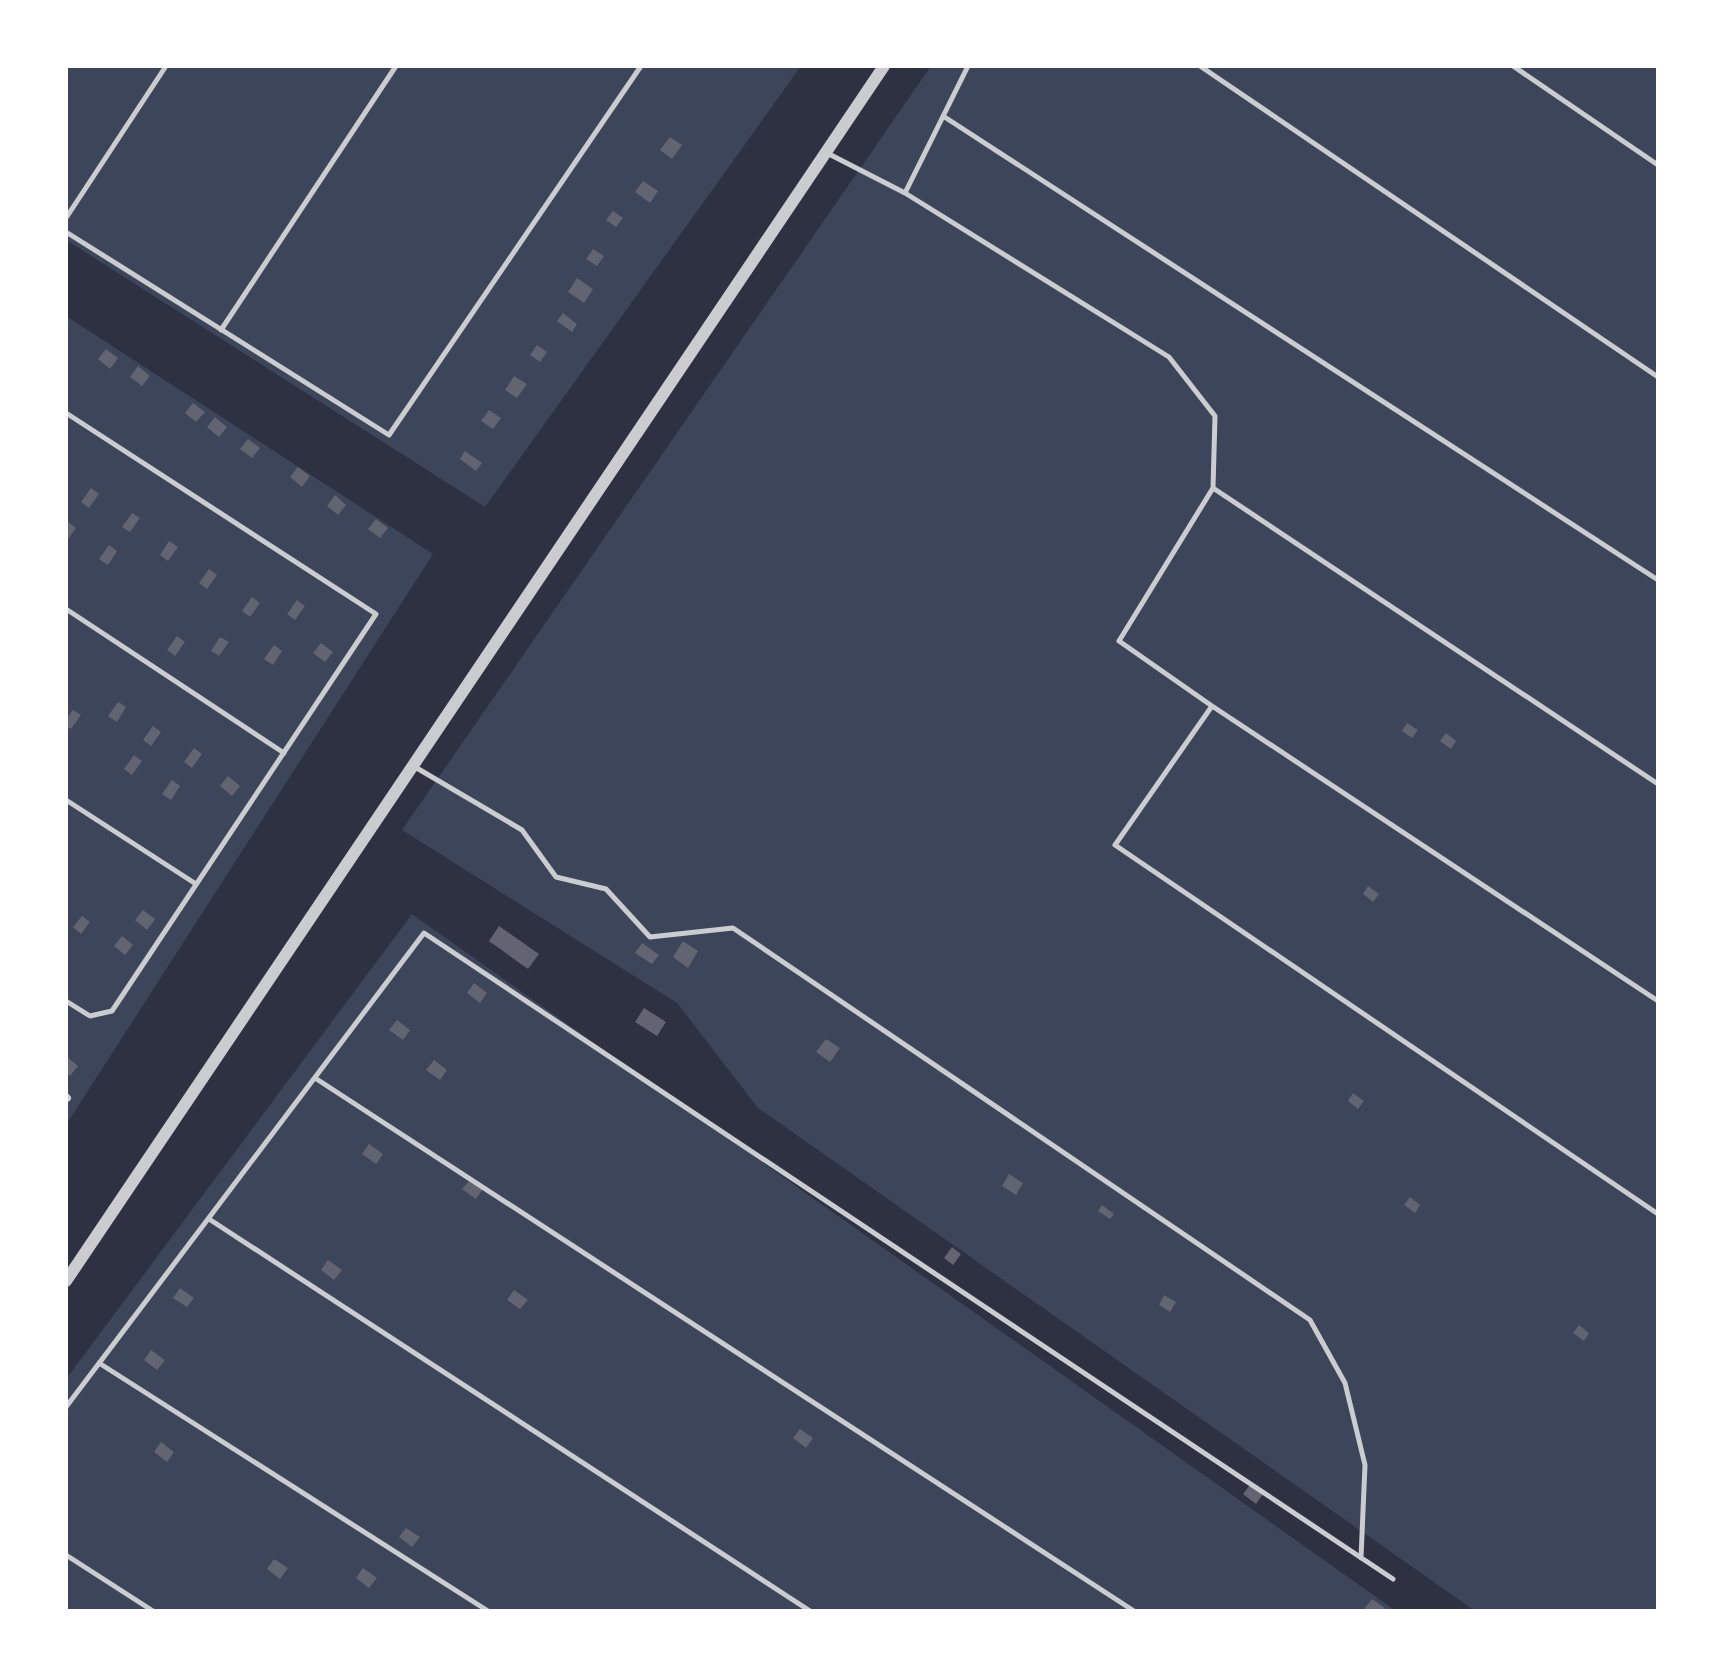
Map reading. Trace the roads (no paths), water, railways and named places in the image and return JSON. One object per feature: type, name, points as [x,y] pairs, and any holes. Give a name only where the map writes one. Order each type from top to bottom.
[{"type":"street","points":[[66,1281],[884,66]]},
{"type":"lane","points":[[66,218],[166,66]]},
{"type":"lane","points":[[221,330],[396,66]]},
{"type":"lane","points":[[66,232],[389,435],[641,66]]},
{"type":"lane","points":[[905,193],[968,66]]},
{"type":"lane","points":[[1200,66],[1658,377]]},
{"type":"lane","points":[[1513,66],[1658,165]]},
{"type":"lane","points":[[943,116],[1658,580]]},
{"type":"lane","points":[[826,152],[905,193],[1169,357],[1215,416],[1213,488],[1119,641],[1658,1001]]},
{"type":"lane","points":[[66,413],[376,614],[112,1011],[90,1016],[66,1001]]},
{"type":"lane","points":[[1213,488],[1658,784]]},
{"type":"lane","points":[[66,609],[284,753]]},
{"type":"lane","points":[[1212,706],[1115,845],[1658,1214]]},
{"type":"lane","points":[[414,767],[522,830],[556,877],[606,889],[650,937],[733,928],[1310,1320],[1345,1383],[1365,1465],[1361,1558]]},
{"type":"lane","points":[[66,800],[196,885]]},
{"type":"lane","points":[[66,1407],[424,933],[1393,1579]]},
{"type":"lane","points":[[315,1078],[1134,1611]]},
{"type":"lane","points":[[209,1219],[810,1611]]},
{"type":"lane","points":[[99,1363],[488,1611]]},
{"type":"lane","points":[[66,1555],[153,1611]]}]
